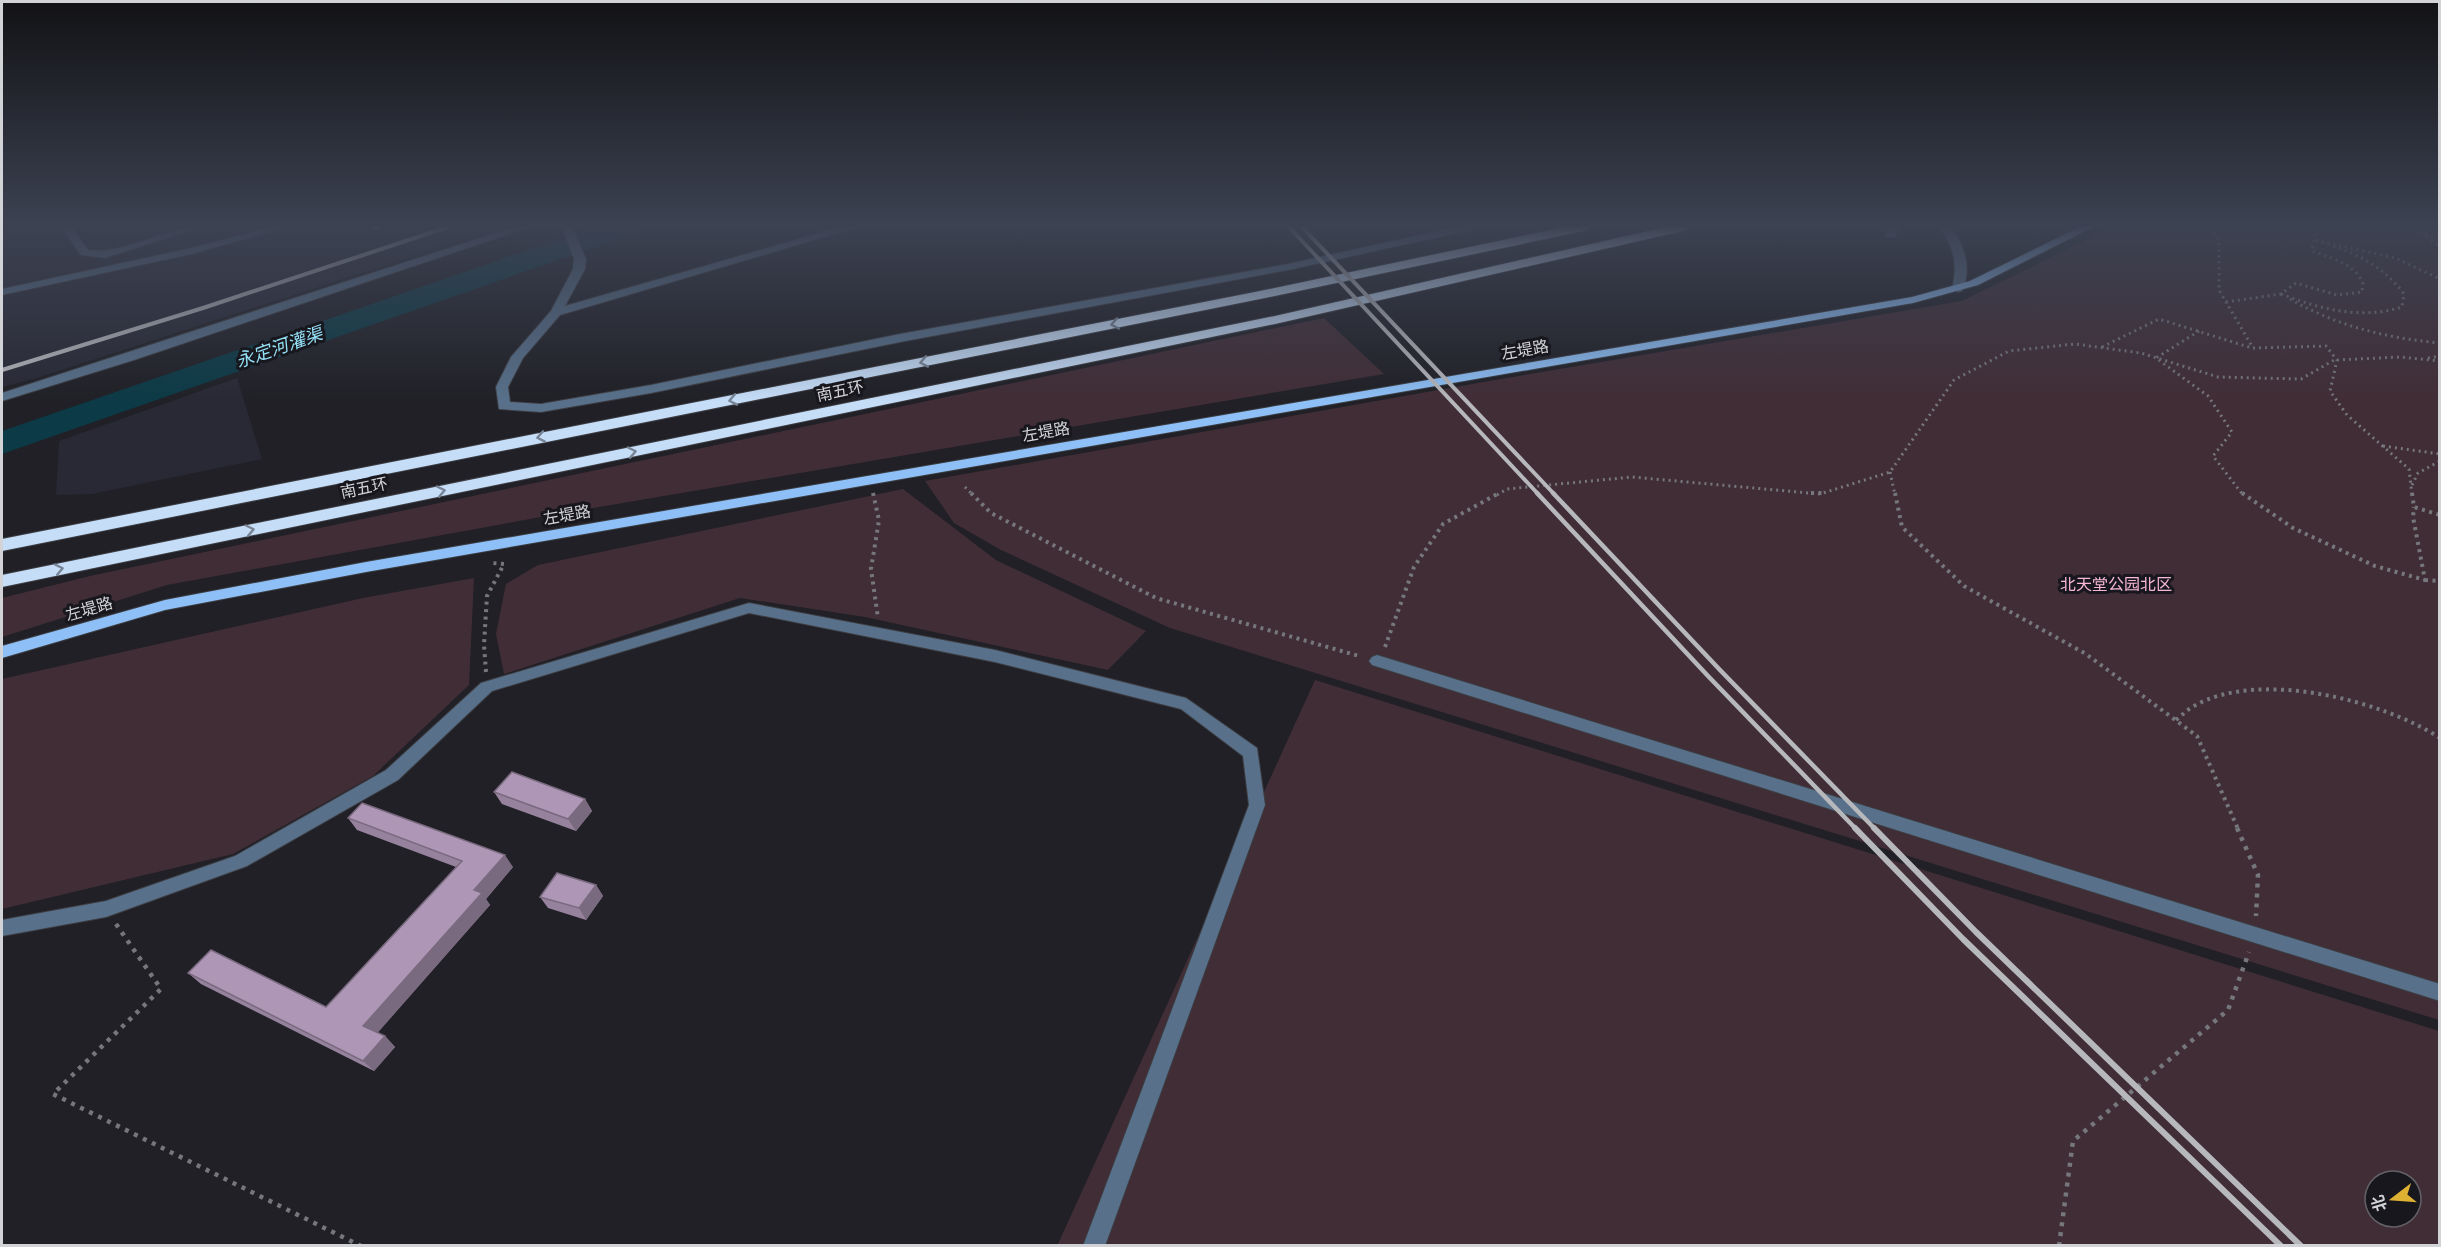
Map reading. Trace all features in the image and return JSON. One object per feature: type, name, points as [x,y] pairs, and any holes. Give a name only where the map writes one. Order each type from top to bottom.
[{"type":"highway","name":"南五环","points":[[2,545],[1309,285]]},
{"type":"highway","name":"南五环","points":[[2,581],[1275,320],[1428,285]]},
{"type":"main road","name":"左堤路","points":[[2,652],[165,606],[366,567],[1865,309],[1967,285]]},
{"type":"street","points":[[2,292],[34,285]]},
{"type":"street","points":[[2,397],[348,285]]},
{"type":"street","points":[[570,285],[556,312],[517,357],[502,387],[504,406],[541,408],[651,389],[900,338],[1189,285]]},
{"type":"street","points":[[556,312],[649,285]]},
{"type":"street","points":[[2,928],[106,909],[240,861],[393,775],[487,687],[748,608],[995,656],[1186,704],[1251,753],[1257,805],[1094,1245]]},
{"type":"street","points":[[1377,662],[2439,993]]},
{"type":"path","points":[[2219,285],[2219,290],[2253,348]]},
{"type":"path","points":[[2281,294],[2293,285]]},
{"type":"path","points":[[2303,285],[2338,296],[2353,296],[2362,292],[2364,285]]},
{"type":"path","points":[[2226,302],[2281,294],[2334,310],[2363,314],[2388,313],[2402,307],[2404,294],[2399,285]]},
{"type":"path","points":[[2281,294],[2313,313],[2353,329],[2412,341],[2439,343]]},
{"type":"path","points":[[2102,347],[2159,319],[2253,348],[2326,346],[2336,360],[2330,391],[2347,415],[2409,469],[2414,507],[2413,517],[2425,580]]},
{"type":"path","points":[[2156,358],[2199,331]]},
{"type":"path","points":[[965,487],[991,513],[1156,598],[1377,662],[1390,637],[1414,567],[1443,524],[1507,489],[1632,477],[1820,494],[1890,472],[1954,380],[2009,351],[2075,344],[2140,352],[2218,377],[2301,379],[2336,360],[2400,357],[2439,361]]},
{"type":"path","points":[[2423,359],[2439,356]]},
{"type":"path","points":[[2156,358],[2208,396],[2232,432],[2213,456],[2245,497],[2294,528],[2375,566],[2425,580],[2439,581]]},
{"type":"path","points":[[2383,446],[2439,454]]},
{"type":"path","points":[[2411,486],[2418,472],[2439,461]]},
{"type":"path","points":[[1890,472],[1902,527],[1965,586],[2086,654],[2197,736],[2258,875],[2255,936],[2228,1010],[2073,1141],[2059,1245]]},
{"type":"path","points":[[881,634],[871,569],[879,519],[872,489],[882,488]]},
{"type":"path","points":[[2414,507],[2439,515]]},
{"type":"path","points":[[487,687],[484,645],[487,596],[504,564],[484,561],[497,557]]},
{"type":"path","points":[[2176,720],[2198,704],[2247,691],[2304,694],[2348,699],[2426,728],[2439,738]]},
{"type":"path","points":[[106,909],[161,989],[53,1094],[361,1245]]},
{"type":"shaded area","points":[[2,285],[323,285],[37,378],[2,387]]},
{"type":"shaded area","points":[[237,378],[262,459],[92,494],[56,495],[59,441]]},
{"type":"green space","name":"北天堂公园北区","points":[[1994,285],[2439,285],[2439,1020],[1170,628],[1001,550],[954,523],[925,481],[1495,380],[1962,301]]},
{"type":"green space","points":[[1324,318],[1384,374],[552,515],[167,585],[2,637],[2,598],[90,576]]},
{"type":"green space","points":[[903,489],[996,560],[1146,631],[1108,670],[865,617],[740,598],[504,674],[496,634],[506,584],[538,565]]},
{"type":"green space","points":[[474,578],[469,685],[373,776],[233,854],[2,909],[2,679],[363,598]]},
{"type":"green space","points":[[1315,680],[2439,1031],[2439,1245],[1057,1246]]},
{"type":"building","points":[[512,772],[585,799],[568,819],[494,792]]},
{"type":"building","points":[[362,803],[505,855],[474,890],[482,893],[363,1026],[385,1036],[363,1061],[188,973],[211,950],[326,1007],[462,861],[348,818]]},
{"type":"building","points":[[557,873],[596,885],[579,908],[540,897]]},
{"type":"waterway","name":"永定河灌渠","points":[[2,443],[457,285]]},
{"type":"railway","points":[[2,370],[272,285]]},
{"type":"railway","points":[[1343,285],[1539,495]]},
{"type":"railway","points":[[1357,285],[1555,495]]},
{"type":"railway","points":[[1537,493],[1708,676],[1856,829]]},
{"type":"railway","points":[[1553,493],[1720,670],[1875,829]]},
{"type":"railway","points":[[1855,828],[1963,939],[2281,1246]]},
{"type":"railway","points":[[1874,828],[1976,932],[2301,1246]]}]
